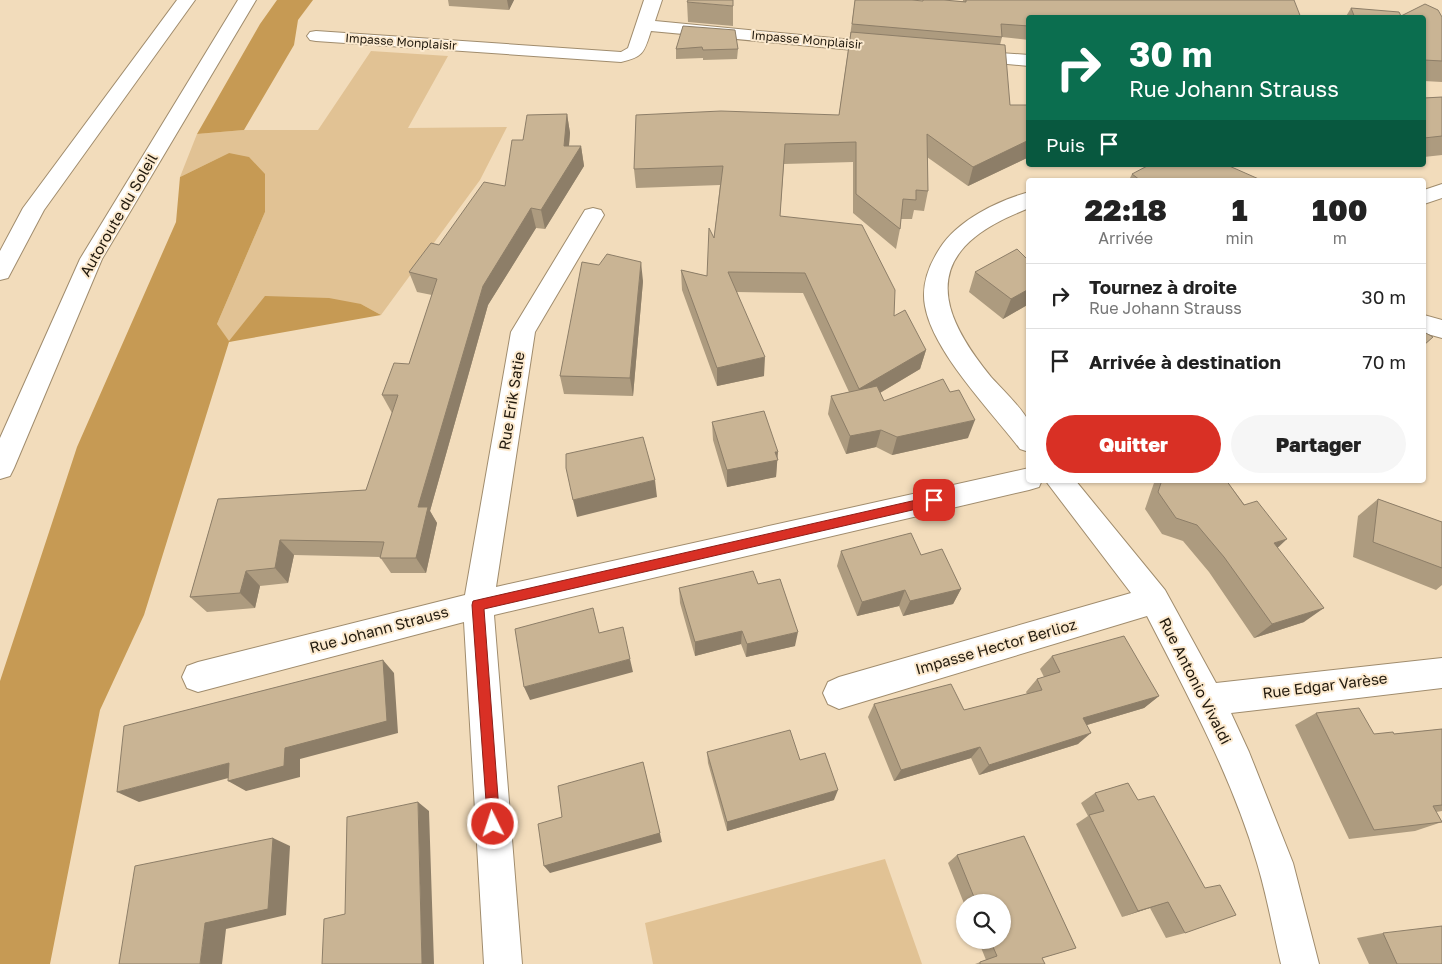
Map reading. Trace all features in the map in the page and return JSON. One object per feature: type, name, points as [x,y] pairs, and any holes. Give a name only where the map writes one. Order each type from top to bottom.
[{"type":"main road","points":[[0,272],[34,208],[186,0]]},
{"type":"main road","name":"Autoroute du Soleil","points":[[0,468],[91,259],[247,0]]},
{"type":"main road","name":"Impasse Monplaisir","points":[[316,36],[621,58],[630,56],[636,50],[653,0]]},
{"type":"main road","name":"Impasse Monplaisir","points":[[645,25],[901,49]]},
{"type":"main road","points":[[950,54],[1026,61]]},
{"type":"main road","points":[[1426,196],[1442,191]]},
{"type":"main road","points":[[1026,201],[990,219],[961,238],[943,260],[936,285],[939,316],[959,351],[1026,437]]},
{"type":"main road","name":"Rue Erik Satie","points":[[503,964],[478,605],[523,332],[593,215]]},
{"type":"main road","points":[[1426,325],[1442,329]]},
{"type":"main road","name":"Rue Johann Strauss","points":[[198,677],[478,605],[1026,479]]},
{"type":"main road","name":"Rue Antonio Vivaldi","points":[[1061,483],[1154,600],[1208,700],[1237,764],[1275,863],[1300,964]]},
{"type":"main road","name":"Impasse Hector Berlioz","points":[[839,693],[1154,600]]},
{"type":"main road","name":"Rue Edgar Varèse","points":[[1208,700],[1442,673]]},
{"type":"shaded area","points":[[277,0],[313,0],[298,20],[294,45],[244,130],[197,134],[260,24]]},
{"type":"shaded area","points":[[371,51],[448,56],[408,128],[507,127],[480,180],[381,315],[361,304],[229,342],[217,324],[265,212],[229,153],[180,177],[197,134],[244,130],[318,130]]},
{"type":"shaded area","points":[[229,153],[249,157],[265,174],[265,212],[217,324],[229,341],[265,296],[329,298],[361,304],[381,315],[229,342],[144,615],[100,710],[50,964],[0,964],[0,681],[77,447],[176,222],[180,177]]},
{"type":"shaded area","points":[[885,859],[922,964],[653,964],[645,923]]},
{"type":"building","points":[[688,0],[733,0],[733,6],[687,2]]},
{"type":"building","points":[[855,0],[944,0],[966,2],[966,0],[1294,0],[1300,15],[1026,15],[1026,26],[1001,24],[1002,37],[852,24]]},
{"type":"building","points":[[1425,4],[1438,10],[1442,17],[1442,61],[1426,60],[1426,15],[1403,15]]},
{"type":"building","points":[[1351,8],[1399,12],[1400,15],[1354,15]]},
{"type":"building","points":[[683,26],[735,30],[738,49],[703,50],[702,47],[676,49]]},
{"type":"building","points":[[851,32],[1005,45],[1010,105],[1026,105],[1026,141],[973,167],[927,134],[928,191],[916,190],[916,200],[903,199],[900,229],[856,194],[856,142],[785,144],[780,216],[862,225],[895,290],[894,316],[905,310],[926,350],[859,389],[805,273],[728,272],[765,357],[717,368],[681,270],[707,276],[709,228],[714,238],[723,166],[634,169],[636,115],[721,111],[839,115]]},
{"type":"building","points":[[1442,97],[1442,136],[1426,138],[1426,98]]},
{"type":"building","points":[[567,114],[564,146],[581,146],[541,210],[531,208],[483,286],[418,507],[428,507],[416,558],[380,558],[384,542],[280,540],[275,568],[246,571],[240,593],[190,597],[218,499],[366,490],[398,395],[382,395],[394,363],[409,364],[437,279],[409,272],[431,243],[439,245],[484,182],[505,186],[512,140],[523,140],[527,115]]},
{"type":"building","points":[[1145,167],[1232,167],[1256,178],[1137,178],[1132,174]]},
{"type":"building","points":[[1017,249],[1026,258],[1026,291],[1011,299],[975,272]]},
{"type":"building","points":[[607,254],[641,262],[630,378],[560,376],[582,262],[599,265]]},
{"type":"building","points":[[1426,333],[1433,337],[1426,343]]},
{"type":"building","points":[[943,379],[950,392],[959,390],[975,420],[897,437],[881,430],[850,436],[831,396],[877,386],[884,401]]},
{"type":"building","points":[[764,411],[778,452],[775,452],[778,460],[727,470],[712,422]]},
{"type":"building","points":[[643,437],[655,480],[573,500],[566,468],[566,454]]},
{"type":"building","points":[[1161,483],[1228,483],[1244,505],[1257,501],[1287,539],[1274,543],[1324,608],[1272,624],[1224,557],[1197,525],[1176,518],[1158,492]]},
{"type":"building","points":[[1378,499],[1442,522],[1442,568],[1373,542]]},
{"type":"building","points":[[911,533],[921,555],[942,549],[961,589],[910,601],[905,590],[862,602],[841,551]]},
{"type":"building","points":[[753,571],[758,584],[780,579],[798,632],[747,644],[742,631],[695,642],[679,588]]},
{"type":"building","points":[[593,608],[599,633],[623,627],[630,659],[524,687],[515,629]]},
{"type":"building","points":[[1124,636],[1159,696],[1083,718],[1091,733],[989,765],[980,747],[901,770],[874,704],[951,684],[964,710],[1042,690],[1037,679],[1060,672],[1052,656]]},
{"type":"building","points":[[383,660],[387,721],[285,748],[284,766],[228,781],[229,763],[117,792],[124,726]]},
{"type":"building","points":[[1359,708],[1374,734],[1442,729],[1442,805],[1433,806],[1442,822],[1374,830],[1316,713]]},
{"type":"building","points":[[790,730],[800,760],[825,753],[838,790],[727,822],[707,752]]},
{"type":"building","points":[[643,762],[660,833],[544,866],[538,824],[562,817],[558,786]]},
{"type":"building","points":[[1128,783],[1138,800],[1154,796],[1205,888],[1220,885],[1236,915],[1185,933],[1168,902],[1138,911],[1089,815],[1104,811],[1095,793]]},
{"type":"building","points":[[418,802],[422,964],[322,964],[324,919],[345,914],[347,817]]},
{"type":"building","points":[[1024,836],[1076,948],[1042,958],[1045,964],[980,964],[980,962],[997,956],[994,949],[1011,949],[1011,894],[973,894],[957,855]]},
{"type":"building","points":[[273,838],[268,909],[205,923],[200,964],[119,964],[135,866]]},
{"type":"building","points":[[1442,926],[1442,964],[1397,964],[1383,933]]},
{"type":"route","points":[[493,824],[478,605],[934,500]]}]
